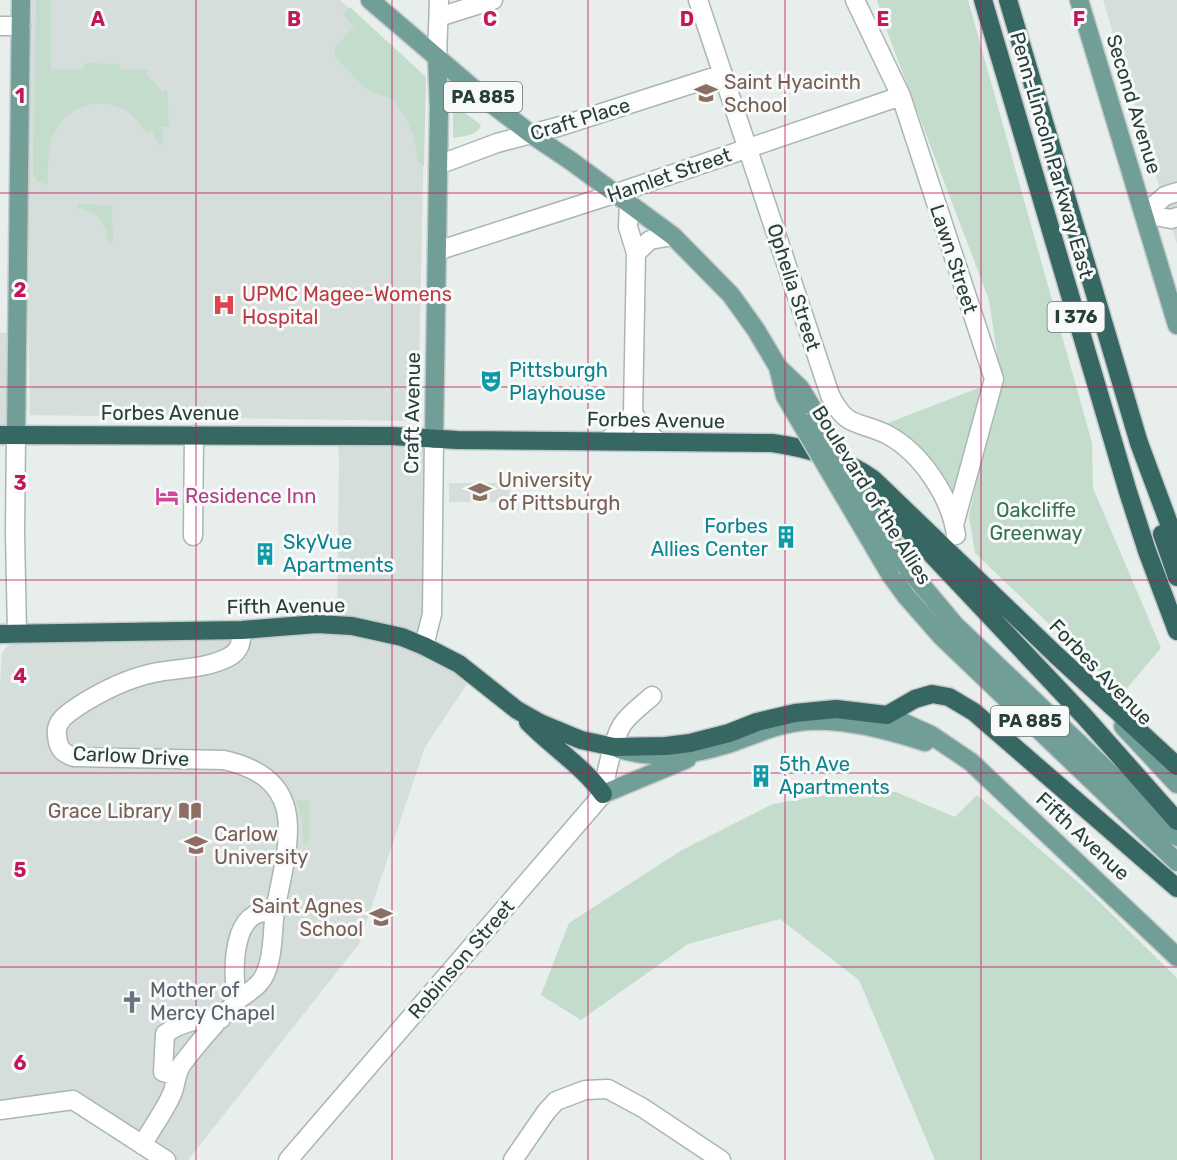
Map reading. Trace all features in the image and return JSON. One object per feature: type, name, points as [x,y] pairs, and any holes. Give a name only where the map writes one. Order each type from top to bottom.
[{"type":"highway","name":"Penn-Lincoln Parkway East","points":[[982,0],[1128,492],[1177,631]]},
{"type":"highway","name":"Penn-Lincoln Parkway East","points":[[1008,0],[1139,443],[1177,545]]},
{"type":"highway","name":"Forbes Avenue","points":[[8,435],[392,436],[434,439],[772,443],[801,447],[852,466],[884,488],[1056,655]]},
{"type":"highway","points":[[1139,443],[1160,526],[1177,578]]},
{"type":"highway","points":[[826,456],[874,494],[1084,716],[1177,821]]},
{"type":"highway","name":"Fifth Avenue","points":[[8,634],[242,630],[330,624],[374,631],[402,637],[459,664],[517,710],[560,732],[589,742],[614,747],[690,743],[711,739],[757,722],[795,713],[837,709],[887,715]]},
{"type":"highway","points":[[1056,655],[1177,766]]},
{"type":"highway","points":[[887,715],[924,695],[941,695],[958,701],[974,712],[1177,888]]},
{"type":"highway","points":[[517,710],[547,741],[585,772],[603,794]]},
{"type":"main road","points":[[8,435],[21,0]]},
{"type":"main road","name":"Boulevard of the Allies","points":[[370,0],[531,134],[623,197],[673,236],[731,295],[756,330],[778,367],[800,388],[908,569],[955,625],[1177,837]]},
{"type":"main road","name":"Second Avenue","points":[[1079,0],[1177,325]]},
{"type":"main road","name":"Craft Avenue","points":[[434,439],[439,108],[437,58]]},
{"type":"main road","name":"Boulevard of the Allies","points":[[778,367],[785,396],[890,574],[918,610],[942,637],[1177,861]]},
{"type":"main road","name":"Forbes Avenue","points":[[1056,655],[1177,784]]},
{"type":"main road","name":"Fifth Avenue","points":[[887,715],[931,735],[970,762],[1177,957]]},
{"type":"main road","name":"Fifth Avenue","points":[[614,747],[642,756],[663,756],[708,749],[770,728],[808,721],[877,728],[955,752]]},
{"type":"main road","points":[[603,794],[708,749]]},
{"type":"street","points":[[439,8],[493,0]]},
{"type":"street","name":"Ophelia Street","points":[[698,0],[830,395],[838,410],[852,423],[886,434],[920,460],[937,484],[955,530]]},
{"type":"street","name":"Lawn Street","points":[[855,0],[901,96],[994,379],[955,530]]},
{"type":"street","name":"Craft Avenue","points":[[437,58],[439,8]]},
{"type":"street","points":[[0,26],[21,26]]},
{"type":"street","name":"Craft Place","points":[[438,165],[497,144],[723,74]]},
{"type":"street","name":"Hamlet Street","points":[[436,251],[623,197],[748,147],[901,96]]},
{"type":"street","points":[[1144,214],[1165,196],[1177,192]]},
{"type":"street","points":[[607,441],[626,425],[633,413],[636,253],[628,227],[623,197]]},
{"type":"street","points":[[1144,214],[1171,219],[1177,217]]},
{"type":"street","points":[[636,253],[650,240],[673,236]]},
{"type":"street","points":[[633,413],[657,441]]},
{"type":"street","points":[[8,435],[15,532],[8,634]]},
{"type":"street","points":[[193,536],[194,435]]},
{"type":"street","name":"Craft Avenue","points":[[424,646],[432,614],[434,439]]},
{"type":"street","name":"Carlow Drive","points":[[170,1074],[181,1066],[237,1000],[253,989],[263,977],[272,940],[289,834],[285,805],[271,782],[237,763],[224,760],[74,757],[64,754],[58,745],[56,730],[61,720],[80,705],[108,689],[152,673],[208,665],[228,657],[238,651],[242,630]]},
{"type":"street","name":"Robinson Street","points":[[288,1160],[603,794],[604,782],[622,725],[652,696]]},
{"type":"street","points":[[237,1000],[234,983],[238,942],[243,926],[254,915],[263,911],[275,913]]},
{"type":"street","name":"Carlow Drive","points":[[152,1154],[164,1108],[173,1091],[165,1034],[178,1024],[221,1019]]},
{"type":"street","points":[[513,1160],[556,1101],[585,1089],[608,1089],[643,1108],[722,1160]]},
{"type":"street","points":[[0,1110],[73,1100],[152,1154]]},
{"type":"shaded area","name":"UPMC Magee-Womens Hospital","points":[[32,0],[340,0],[425,77],[418,421],[30,415],[26,195]]},
{"type":"shaded area","points":[[1103,0],[1177,0],[1177,244],[1152,163]]},
{"type":"shaded area","points":[[0,333],[9,333],[6,425],[0,425]]},
{"type":"shaded area","name":"Carlow University","points":[[337,435],[434,439],[424,646],[473,675],[425,747],[359,944],[188,1160],[166,1160],[82,1105],[0,1110],[0,683],[2,653],[17,634],[337,618],[339,458]]},
{"type":"shaded area","name":"University of Pittsburgh","points":[[449,483],[510,483],[510,502],[449,502]]},
{"type":"green space","points":[[36,0],[51,0],[51,69],[84,69],[85,63],[120,64],[120,69],[149,70],[146,74],[163,92],[167,88],[169,127],[162,127],[163,143],[159,145],[152,131],[147,133],[126,110],[106,104],[86,105],[69,114],[56,129],[49,149],[48,185],[37,181],[33,174]]},
{"type":"green space","name":"Oakcliffe Greenway","points":[[877,0],[968,0],[1092,443],[1093,488],[1161,648],[1122,694],[975,553],[969,516],[1000,374],[989,300]]},
{"type":"green space","points":[[350,7],[426,77],[424,166],[417,160],[410,127],[401,110],[387,97],[364,87],[335,56],[334,48],[354,27],[342,14]]},
{"type":"green space","points":[[457,107],[481,125],[473,133],[453,138],[453,110]]},
{"type":"green space","points":[[77,204],[114,207],[112,210],[113,240],[108,243],[106,229],[96,215],[77,208]]},
{"type":"green space","points":[[981,387],[955,496],[935,462],[926,453],[906,437],[883,425]]},
{"type":"green space","points":[[849,791],[896,792],[955,817],[977,795],[1088,891],[1175,976],[1177,979],[1177,1160],[935,1160],[859,980],[780,919],[688,944],[581,1020],[541,995],[569,923],[682,850],[773,804]]},
{"type":"green space","points":[[296,800],[309,801],[309,843],[303,843],[302,820]]},
{"type":"place","name":"Saint Hyacinth School","points":[[706,93]]},
{"type":"place","name":"UPMC Magee-Womens Hospital","points":[[224,305]]},
{"type":"place","name":"Pittsburgh Playhouse","points":[[491,381]]},
{"type":"place","name":"University of Pittsburgh","points":[[480,492]]},
{"type":"place","name":"Residence Inn","points":[[167,496]]},
{"type":"place","name":"Forbes Allies Center","points":[[786,537]]},
{"type":"place","name":"SkyVue Apartments","points":[[265,554]]},
{"type":"place","name":"5th Ave Apartments","points":[[761,776]]},
{"type":"place","name":"Grace Library","points":[[190,811]]},
{"type":"place","name":"Carlow University","points":[[196,845]]},
{"type":"place","name":"Saint Agnes School","points":[[381,917]]},
{"type":"place","name":"Mother of Mercy Chapel","points":[[132,1002]]}]
